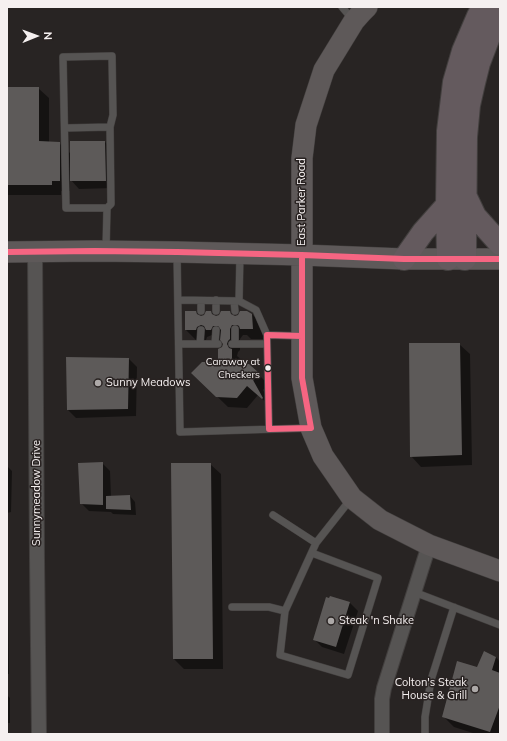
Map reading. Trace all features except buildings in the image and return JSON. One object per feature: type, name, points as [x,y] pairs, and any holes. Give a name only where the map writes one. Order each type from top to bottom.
[{"type":"highway","points":[[456,259],[456,200],[448,131],[454,82],[463,51],[483,7]]},
{"type":"highway","points":[[404,259],[422,232],[456,200],[466,137],[469,105],[474,83],[485,46],[500,16]]},
{"type":"highway","points":[[456,200],[475,216],[500,244]]},
{"type":"street","name":"East Parker Road","points":[[354,12],[324,70],[306,125],[302,158],[302,378],[311,428],[323,456],[352,498],[380,520],[429,545],[500,571]]},
{"type":"street","points":[[7,252],[177,252],[404,259],[500,259]]},
{"type":"street","name":"Sunnymeadow Drive","points":[[35,252],[39,734]]},
{"type":"street","points":[[382,734],[382,699],[384,688],[429,545]]},
{"type":"lane","points":[[112,56],[113,115],[110,127],[111,204],[106,208],[66,208],[63,57],[112,56]]},
{"type":"lane","points":[[65,128],[110,127]]},
{"type":"lane","points":[[106,208],[106,251]]},
{"type":"lane","points":[[177,252],[180,432],[311,428]]},
{"type":"lane","points":[[235,311],[240,253]]},
{"type":"lane","points":[[178,300],[237,301],[256,310],[267,335],[268,429]]},
{"type":"lane","points":[[216,300],[216,311]]},
{"type":"lane","points":[[201,301],[201,311]]},
{"type":"lane","points":[[235,329],[234,344],[267,344]]},
{"type":"lane","points":[[200,344],[201,330]]},
{"type":"lane","points":[[179,344],[217,344],[216,330]]},
{"type":"lane","points":[[267,335],[302,336]]},
{"type":"lane","points":[[312,553],[378,578],[348,675],[280,655],[285,611],[316,543],[352,498]]},
{"type":"lane","points":[[273,515],[316,543]]},
{"type":"lane","points":[[414,592],[500,625]]},
{"type":"lane","points":[[232,607],[269,607],[285,611]]},
{"type":"lane","points":[[425,734],[425,717],[431,680],[454,607]]},
{"type":"transit line","points":[[7,252],[177,252],[404,259],[500,259]]},
{"type":"transit line","points":[[302,255],[302,336]]},
{"type":"transit line","points":[[267,335],[302,336],[302,378],[311,428],[269,429],[267,335]]},
{"type":"place","name":"Caraway at Checkers","points":[[268,368]]},
{"type":"place","name":"Sunny Meadows","points":[[98,383]]},
{"type":"place","name":"Steak 'n Shake","points":[[331,621]]},
{"type":"place","name":"Colton's Steak House & Grill","points":[[475,689]]}]
